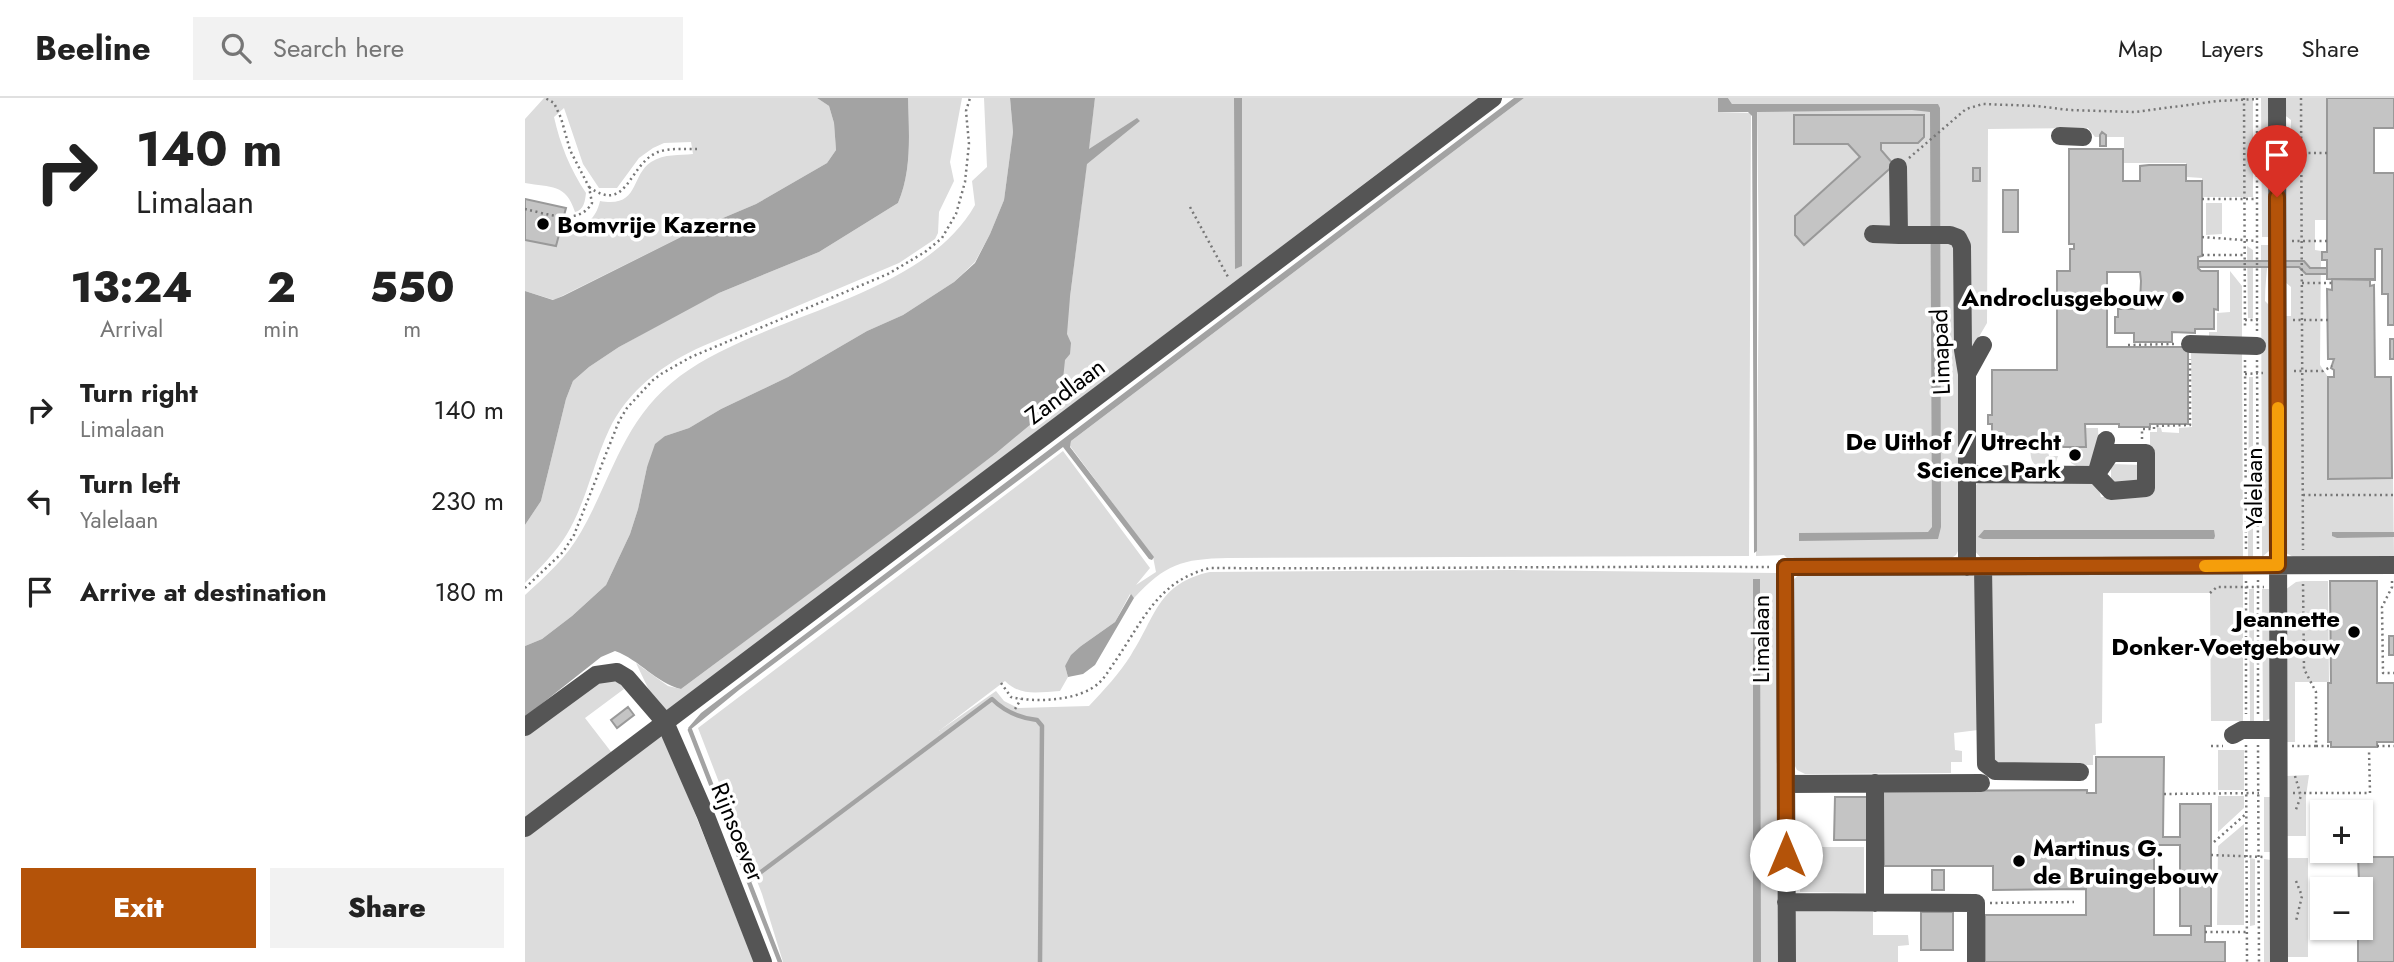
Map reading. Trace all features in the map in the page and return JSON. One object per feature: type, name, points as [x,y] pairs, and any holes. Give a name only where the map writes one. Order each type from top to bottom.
[{"type":"street","name":"Zandlaan","points":[[525,828],[1493,98]]},
{"type":"street","name":"Yalelaan","points":[[2277,98],[2279,962]]},
{"type":"street","points":[[2060,136],[2083,137]]},
{"type":"street","points":[[1898,167],[1899,234]]},
{"type":"street","name":"Limapad","points":[[1873,234],[1955,236],[1962,246],[1963,350],[1967,374],[1966,474],[1975,567]]},
{"type":"street","points":[[2190,344],[2251,346]]},
{"type":"street","points":[[1967,374],[1983,345]]},
{"type":"street","points":[[2096,475],[2106,440]]},
{"type":"street","points":[[1966,474],[2096,475],[2111,491],[2143,490],[2146,488],[2146,453],[2111,453],[2096,475]]},
{"type":"street","name":"Limalaan","points":[[1787,962],[1785,567],[2393,565]]},
{"type":"street","points":[[1975,567],[1986,764],[1994,771],[2080,772]]},
{"type":"street","name":"Rijnsoever","points":[[525,727],[596,675],[617,672],[627,678],[665,722],[706,816],[762,962]]},
{"type":"street","points":[[2241,730],[2278,730]]},
{"type":"street","points":[[1875,783],[1875,903]]},
{"type":"street","points":[[1786,784],[1981,783]]},
{"type":"street","points":[[1786,902],[1976,903],[1976,962]]},
{"type":"path","points":[[525,209],[551,215],[577,216],[587,211],[592,203],[589,187],[570,150],[561,118],[554,103],[545,98]]},
{"type":"path","points":[[525,588],[563,552],[574,535],[619,421],[627,408],[661,374],[707,349],[888,274],[925,252],[942,238],[956,214],[965,182],[969,144],[966,111],[970,98]]},
{"type":"path","points":[[2301,98],[2304,669],[2316,692],[2316,747]]},
{"type":"path","points":[[2244,99],[2245,320],[2251,346],[2252,565],[2246,587],[2241,730],[2246,793],[2247,962]]},
{"type":"path","points":[[1922,147],[1966,109],[1983,104],[2135,112],[2257,99]]},
{"type":"path","name":"Yalelaan","points":[[2257,99],[2257,320],[2251,346],[2252,565],[2258,587],[2241,730],[2259,793],[2259,962]]},
{"type":"path","points":[[589,187],[601,196],[613,195],[626,188],[645,160],[659,152],[697,149]]},
{"type":"path","points":[[2277,152],[2327,153]]},
{"type":"path","points":[[2202,199],[2257,199]]},
{"type":"path","points":[[1190,207],[1223,269]]},
{"type":"path","points":[[2202,237],[2257,241]]},
{"type":"path","points":[[2202,256],[2245,255]]},
{"type":"path","points":[[2302,283],[2332,283]]},
{"type":"path","points":[[2245,320],[2257,320]]},
{"type":"path","points":[[2128,345],[2190,344],[2190,425],[2142,429],[2143,453]]},
{"type":"path","points":[[2303,495],[2393,495]]},
{"type":"path","points":[[2393,565],[2392,587],[2382,607],[2383,673],[2394,673]]},
{"type":"path","points":[[1001,683],[1011,697],[1021,699],[1062,699],[1099,684],[1165,590],[1192,573],[1210,568],[1785,567]]},
{"type":"path","points":[[2210,593],[2217,587],[2278,586]]},
{"type":"path","points":[[1015,709],[1021,699]]},
{"type":"path","points":[[2377,746],[2394,746]]},
{"type":"path","points":[[2298,747],[2331,747]]},
{"type":"path","points":[[2164,794],[2370,793],[2369,750]]},
{"type":"path","points":[[2214,842],[2246,813]]},
{"type":"path","points":[[2211,855],[2279,857]]},
{"type":"path","points":[[1976,903],[2074,902]]},
{"type":"path","points":[[2205,932],[2247,932]]},
{"type":"shaded area","points":[[544,98],[817,98],[829,106],[834,123],[836,150],[827,163],[756,204],[697,229],[554,300],[525,291],[525,217],[559,225],[580,225],[589,221],[600,201],[613,202],[628,195],[644,168],[651,162],[667,156],[693,154],[691,142],[664,143],[639,158],[617,188],[599,188],[583,164],[564,108],[554,117],[556,127],[570,166],[586,193],[582,207],[575,212],[562,191],[525,183],[525,119]]},
{"type":"shaded area","points":[[817,98],[908,98],[908,165],[898,203],[819,252],[719,293],[619,347],[589,367],[573,381],[566,399],[541,501],[525,525],[525,291],[553,300],[563,296],[697,229],[756,204],[827,163],[836,150],[834,123],[829,106]]},
{"type":"shaded area","points":[[908,98],[962,98],[950,162],[954,181],[939,212],[935,239],[899,263],[703,346],[674,361],[648,380],[626,403],[609,430],[567,534],[525,583],[525,525],[541,501],[566,399],[573,381],[619,347],[678,314],[719,293],[819,252],[898,203],[908,165]]},
{"type":"shaded area","points":[[984,98],[1010,98],[1013,132],[1004,200],[975,262],[954,282],[903,315],[867,331],[788,377],[721,409],[689,428],[665,436],[647,467],[630,534],[606,585],[542,639],[525,646],[525,595],[569,550],[632,429],[661,393],[680,376],[715,354],[881,284],[919,263],[951,237],[975,205],[972,181],[987,167]]},
{"type":"shaded area","points":[[1010,98],[1095,98],[1089,149],[1137,118],[1140,121],[1087,164],[1070,297],[1067,334],[1071,343],[1070,354],[1065,360],[1062,389],[1049,409],[915,515],[681,689],[664,682],[615,651],[601,657],[525,717],[525,646],[542,639],[606,585],[630,534],[655,444],[665,436],[689,428],[721,409],[788,377],[867,331],[903,315],[954,282],[975,263],[1004,200],[1013,132]]},
{"type":"shaded area","points":[[1095,98],[1481,98],[668,710],[658,709],[636,663],[668,686],[681,689],[995,454],[1070,297]]},
{"type":"shaded area","points":[[1234,98],[1242,98],[1242,266],[1235,269]]},
{"type":"shaded area","points":[[1514,98],[1524,98],[1071,441],[1070,447],[1154,557],[1152,560],[1063,447],[739,690],[690,730],[688,728],[701,713]]},
{"type":"shaded area","points":[[1524,98],[1718,98],[1719,112],[1751,113],[1749,556],[1228,558],[1186,562],[1165,571],[1134,598],[1130,594],[1115,622],[1081,646],[1065,666],[1068,677],[1060,691],[1024,691],[1005,681],[939,731],[996,691],[1004,701],[1018,708],[1089,706],[1126,662],[1153,614],[1169,593],[1179,584],[1210,572],[1513,570],[1776,573],[1780,577],[1782,962],[783,962],[762,894],[698,728],[1063,451],[1150,568],[1136,585],[1156,572],[1153,557],[1070,446],[1071,441]]},
{"type":"shaded area","points":[[1718,98],[1728,98],[1732,104],[1938,104],[1940,108],[1941,527],[1938,539],[1799,541],[1799,533],[1928,532],[1932,527],[1930,112],[1757,112],[1757,551],[1754,553],[1752,116],[1748,112],[1718,112]]},
{"type":"shaded area","points":[[1728,98],[2253,98],[2253,197],[2202,197],[2202,178],[2187,177],[2186,163],[2124,163],[2124,137],[2095,137],[2088,128],[1988,129],[1987,323],[1959,371],[1959,549],[1956,555],[1950,559],[1789,560],[1784,555],[1756,556],[1759,264],[1757,105],[1732,104]]},
{"type":"shaded area","points":[[2261,98],[2269,98],[2269,237],[2262,237]]},
{"type":"shaded area","points":[[2282,98],[2327,98],[2327,220],[2315,220],[2315,250],[2321,251],[2320,365],[2328,377],[2328,478],[2393,478],[2394,558],[2295,558],[2286,553],[2284,316],[2291,316],[2291,287],[2283,280],[2283,179],[2290,173],[2291,120],[2282,113]]},
{"type":"shaded area","points":[[2206,203],[2222,203],[2222,234],[2206,235]]},
{"type":"shaded area","points":[[2261,245],[2269,245],[2265,301],[2269,305],[2269,551],[2262,557]]},
{"type":"shaded area","points":[[2247,246],[2253,250],[2253,318],[2248,318]]},
{"type":"shaded area","points":[[2230,271],[2242,286],[2242,341],[2209,341],[2209,332],[2217,332],[2217,313],[2230,312]]},
{"type":"shaded area","points":[[2242,349],[2243,559],[1981,558],[1973,549],[1973,489],[1985,481],[2092,481],[2098,487],[2101,497],[2147,497],[2150,492],[2150,432],[2157,432],[2157,427],[2161,428],[2162,432],[2179,433],[2179,428],[2192,427],[2191,350]]},
{"type":"shaded area","points":[[2249,377],[2253,377],[2253,559],[2248,559]]},
{"type":"shaded area","points":[[2085,428],[2098,428],[2099,456],[2092,466],[2078,467],[2071,463],[2069,456],[2080,456],[2079,450],[2069,450],[2069,447],[2085,447]]},
{"type":"shaded area","points":[[2030,447],[2058,447],[2058,450],[2048,451],[2049,456],[2058,456],[2055,465],[2035,465]]},
{"type":"shaded area","points":[[2111,464],[2142,465],[2142,485],[2111,485]]},
{"type":"shaded area","points":[[1984,530],[2214,530],[2215,536],[2214,539],[1978,537]]},
{"type":"shaded area","points":[[2332,532],[2394,532],[2394,537],[2337,538],[2332,536]]},
{"type":"shaded area","points":[[2243,572],[2243,721],[2211,721],[2210,593],[2103,593],[2102,723],[2095,724],[2096,755],[2093,755],[2093,765],[2004,766],[1990,760],[1989,577],[1993,573]]},
{"type":"shaded area","points":[[1801,573],[1971,573],[1977,579],[1978,730],[1954,733],[1955,750],[1962,751],[1962,762],[1951,762],[1951,773],[1805,774],[1797,770],[1793,762],[1793,580]]},
{"type":"shaded area","points":[[1753,579],[1760,579],[1761,962],[1753,962]]},
{"type":"shaded area","points":[[2328,581],[2329,682],[2295,682],[2295,742],[2284,742],[2285,590],[2296,582]]},
{"type":"shaded area","points":[[2249,589],[2254,589],[2254,721],[2250,721]]},
{"type":"shaded area","points":[[2262,589],[2269,589],[2271,718],[2263,722]]},
{"type":"shaded area","points":[[1131,594],[1134,598],[1095,665],[1083,674],[1068,677],[1065,666],[1071,655],[1115,622]]},
{"type":"shaded area","points":[[607,678],[619,683],[624,689],[585,718],[612,753],[525,819],[525,735],[568,701]]},
{"type":"shaded area","points":[[658,734],[665,740],[670,751],[754,962],[525,962],[525,835]]},
{"type":"shaded area","points":[[2218,750],[2244,750],[2244,790],[2218,790]]},
{"type":"shaded area","points":[[2309,775],[2306,836],[2286,836],[2286,776]]},
{"type":"shaded area","points":[[2218,796],[2244,796],[2244,808],[2218,832]]},
{"type":"shaded area","points":[[2264,797],[2270,797],[2270,852],[2264,852]]},
{"type":"shaded area","points":[[2244,824],[2244,925],[2217,925],[2218,846]]},
{"type":"shaded area","points":[[1800,847],[1864,847],[1864,893],[1800,892]]},
{"type":"shaded area","points":[[2250,858],[2255,859],[2255,925],[2250,926]]},
{"type":"shaded area","points":[[2286,858],[2308,858],[2308,957],[2286,957]]},
{"type":"shaded area","points":[[2264,859],[2271,860],[2271,962],[2264,962]]},
{"type":"shaded area","points":[[1797,909],[1873,909],[1873,935],[1908,935],[1909,945],[1898,946],[1898,962],[1793,962],[1794,915]]},
{"type":"building","points":[[2327,98],[2394,98],[2394,128],[2374,128],[2374,173],[2394,173],[2394,325],[2388,325],[2388,294],[2382,294],[2382,249],[2375,249],[2375,280],[2327,279],[2327,260],[2322,260],[2322,252],[2327,252]]},
{"type":"building","points":[[1794,115],[1924,115],[1924,137],[1918,143],[1881,143],[1881,150],[1894,165],[1804,245],[1795,235],[1795,216],[1860,157],[1848,144],[1794,144]]},
{"type":"building","points":[[2102,132],[2106,135],[2106,146],[2100,146]]},
{"type":"building","name":"Androclusgebouw","points":[[2069,149],[2123,149],[2123,181],[2140,181],[2140,166],[2186,165],[2186,181],[2202,181],[2202,256],[2198,257],[2198,268],[2201,271],[2218,271],[2218,310],[2214,309],[2214,329],[2195,329],[2195,333],[2172,332],[2172,342],[2134,342],[2134,333],[2115,333],[2118,309],[2134,309],[2134,300],[2140,302],[2140,272],[2107,272],[2107,347],[2188,347],[2188,424],[2119,427],[2119,424],[2085,424],[2086,447],[1992,447],[1992,424],[1988,424],[1988,415],[1992,415],[1992,370],[2057,370],[2057,271],[2070,271],[2070,249],[2074,249],[2074,244],[2069,244]]},
{"type":"building","points":[[1973,168],[1980,168],[1980,181],[1973,181]]},
{"type":"building","points":[[2003,190],[2018,190],[2018,232],[2003,232]]},
{"type":"building","name":"Bomvrije Kazerne","points":[[525,199],[566,208],[556,246],[525,240]]},
{"type":"building","points":[[2198,261],[2304,261],[2310,268],[2327,268],[2327,274],[2306,274],[2299,267],[2198,267]]},
{"type":"building","points":[[2332,279],[2374,279],[2370,280],[2370,286],[2374,285],[2375,377],[2391,377],[2392,478],[2328,479],[2328,377],[2334,377],[2334,370],[2331,368],[2334,359],[2328,359],[2327,289],[2332,290]]},
{"type":"building","points":[[2390,339],[2394,339],[2394,359],[2390,359]]},
{"type":"building","name":"Jeannette Donker-Voetgebouw","points":[[2330,581],[2377,581],[2377,683],[2394,683],[2394,742],[2377,742],[2377,747],[2331,747],[2331,742],[2328,742],[2328,683],[2331,683]]},
{"type":"building","points":[[2389,636],[2394,636],[2394,655],[2389,655]]},
{"type":"building","points":[[628,707],[634,715],[617,728],[611,720]]},
{"type":"building","name":"Martinus G. de Bruingebouw","points":[[2096,757],[2164,757],[2163,837],[2180,837],[2180,804],[2211,804],[2211,926],[2205,926],[2205,942],[2225,942],[2225,962],[1985,962],[1985,915],[2086,915],[2086,889],[1993,890],[1993,866],[1884,866],[1883,791],[2087,790],[2087,793],[2096,793]],"holes":[[[2154,845],[2180,845],[2180,926],[2191,926],[2191,935],[2154,935]]]},
{"type":"building","points":[[1835,797],[1871,797],[1871,840],[1834,840]]},
{"type":"building","points":[[2373,857],[2394,857],[2394,962],[2358,962],[2358,940],[2373,940],[2373,877],[2359,877],[2358,863],[2373,863]]},
{"type":"building","points":[[1932,870],[1944,870],[1944,890],[1932,890]]},
{"type":"building","points":[[1921,912],[1953,912],[1953,950],[1921,950]]},
{"type":"waterway","points":[[749,881],[992,699],[1013,713],[1037,720],[1042,726],[1040,962]]},
{"type":"waterway","points":[[690,730],[780,962]]},
{"type":"slow traffic","points":[[2205,566],[2278,565],[2278,408]]},
{"type":"place","name":"Bomvrije Kazerne","points":[[543,224]]},
{"type":"place","name":"Androclusgebouw","points":[[2178,297]]},
{"type":"place","name":"De Uithof / Utrecht Science Park","points":[[2075,455]]},
{"type":"place","name":"Jeannette Donker-Voetgebouw","points":[[2354,632]]},
{"type":"place","name":"Martinus G. de Bruingebouw","points":[[2019,861]]},
{"type":"route","points":[[1786,855],[1785,567],[2278,565],[2277,197]]}]
